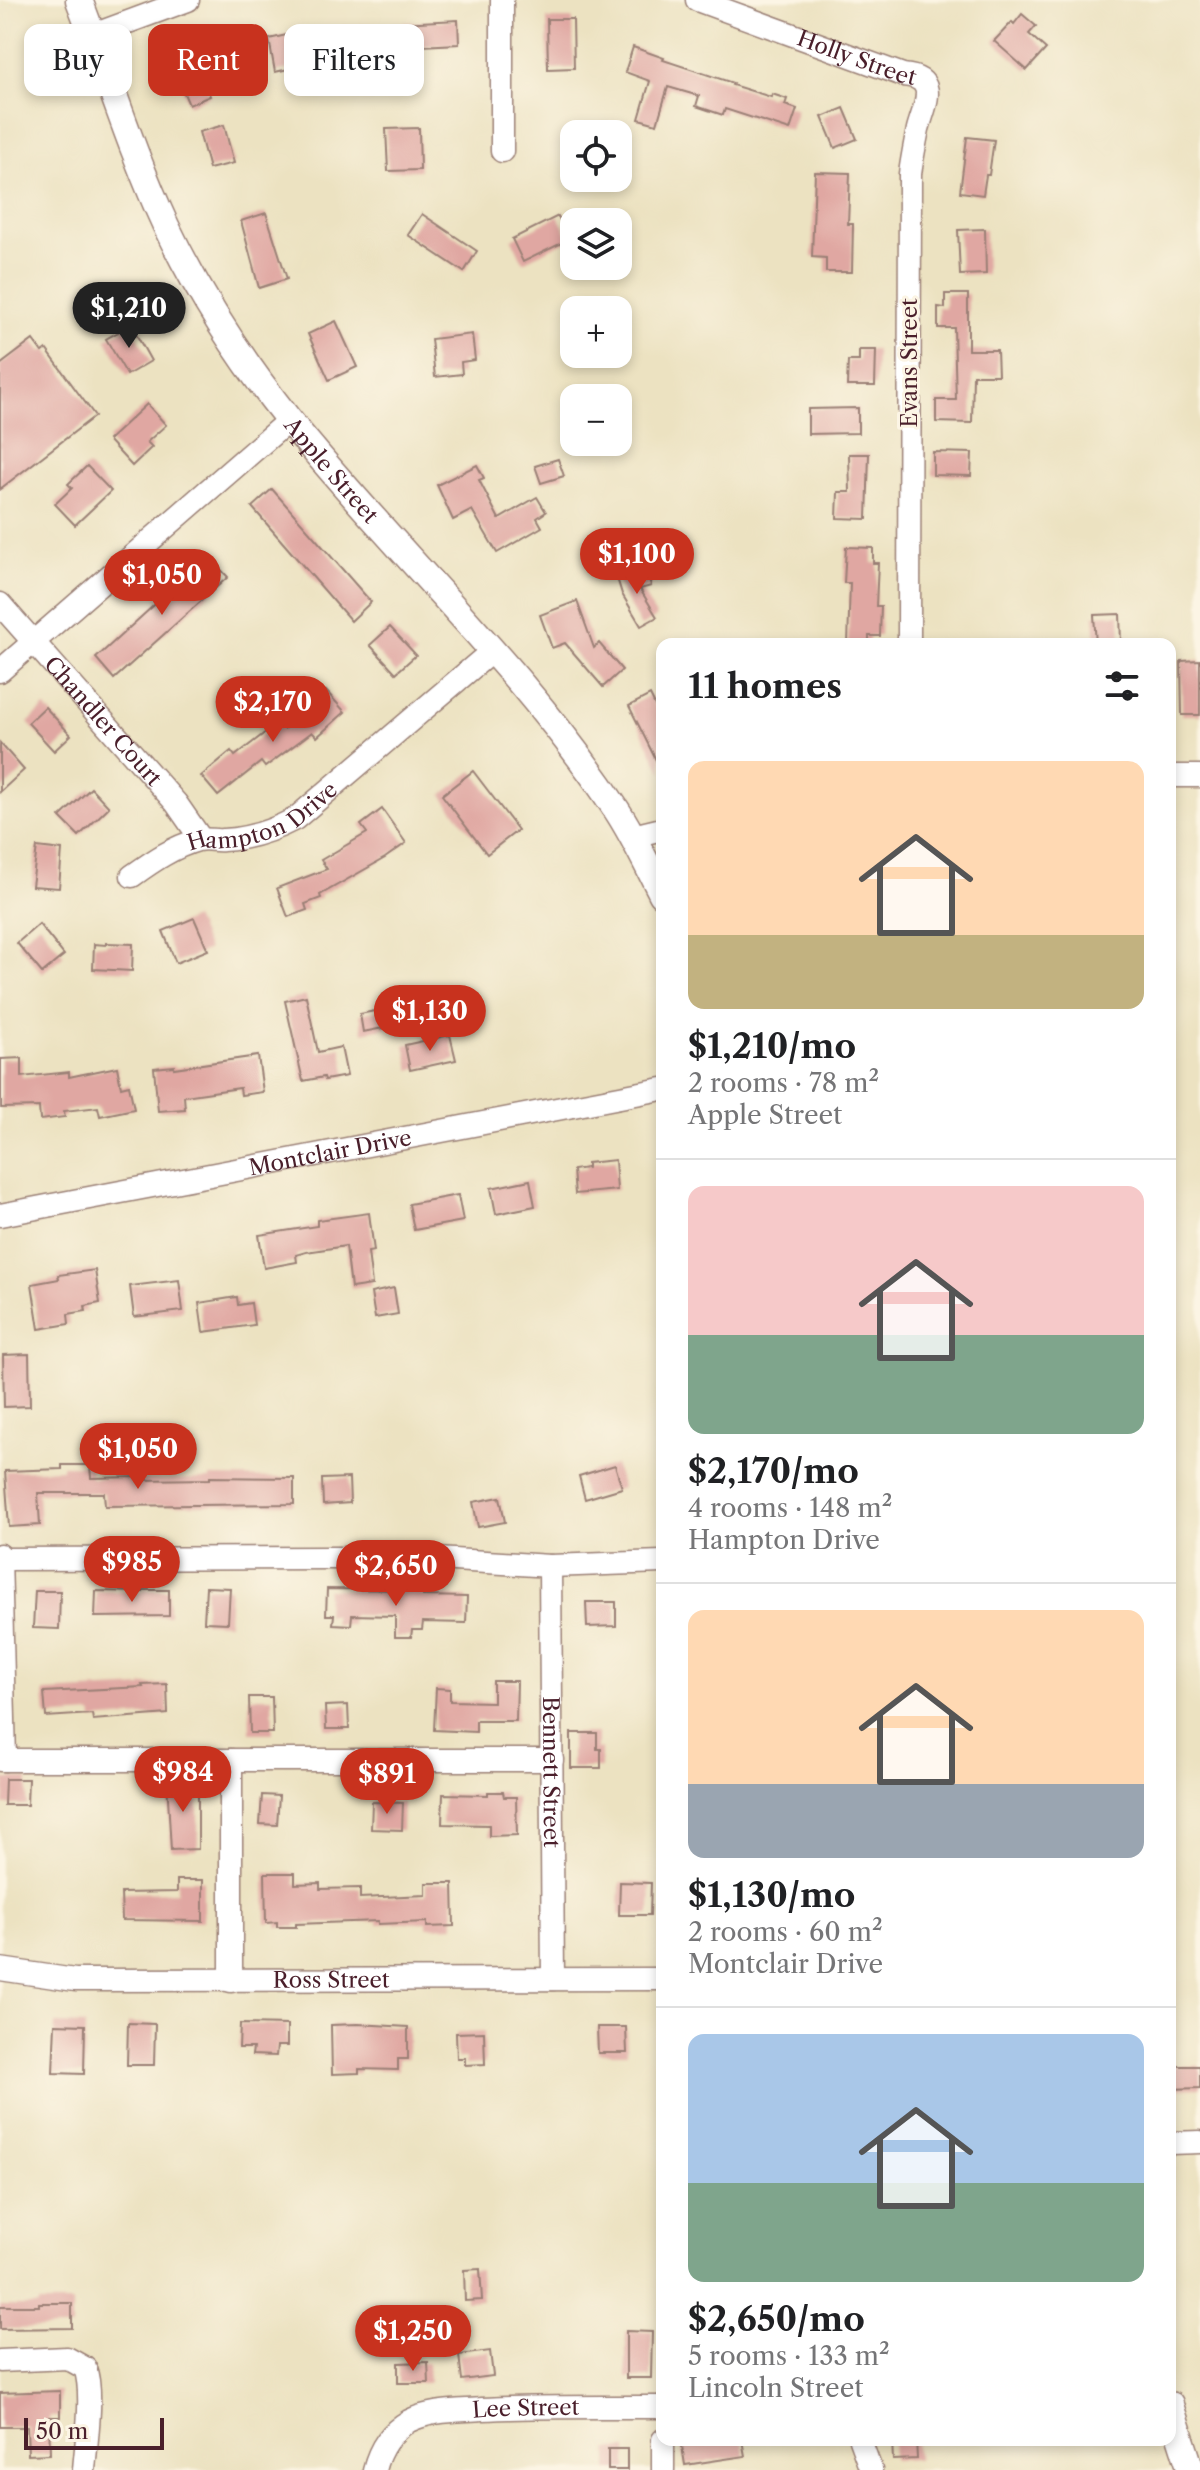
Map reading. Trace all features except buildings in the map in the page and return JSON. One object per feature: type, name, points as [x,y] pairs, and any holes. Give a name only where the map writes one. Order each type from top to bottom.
[{"type":"street","name":"Apple Street","points":[[79,0],[89,24]]},
{"type":"street","points":[[123,24],[188,0]]},
{"type":"street","points":[[502,0],[502,151]]},
{"type":"street","name":"Holly Street","points":[[697,0],[913,76],[925,85]]},
{"type":"street","name":"Evans Street","points":[[909,638],[910,174],[919,125],[927,104],[925,85]]},
{"type":"street","name":"Apple Street","points":[[115,96],[166,226],[210,309],[289,420],[492,651],[577,753],[633,836],[656,882]]},
{"type":"street","points":[[0,671],[289,420]]},
{"type":"street","name":"Chandler Court","points":[[0,604],[176,803],[201,839]]},
{"type":"street","name":"Hampton Drive","points":[[132,876],[162,855],[201,839],[248,838],[272,831],[295,819],[492,651]]},
{"type":"street","points":[[1176,776],[1200,776]]},
{"type":"street","points":[[633,836],[656,830]]},
{"type":"street","name":"Montclair Drive","points":[[0,1215],[656,1090]]},
{"type":"street","points":[[552,1760],[2,1760],[1,1557],[437,1559],[550,1566],[656,1562]]},
{"type":"street","name":"Bennett Street","points":[[550,1566],[553,1979]]},
{"type":"street","points":[[231,1760],[231,1981]]},
{"type":"street","name":"Ross Street","points":[[0,1969],[75,1980],[656,1979]]},
{"type":"street","points":[[1176,2143],[1200,2142]]},
{"type":"street","points":[[0,2361],[67,2358],[85,2368],[89,2391],[84,2470]]},
{"type":"street","name":"Lee Street","points":[[374,2470],[393,2433],[410,2421],[444,2411],[515,2407],[656,2407]]},
{"type":"street","points":[[1176,2424],[1191,2470]]},
{"type":"street","points":[[663,2446],[663,2470]]},
{"type":"street","points":[[862,2446],[871,2470]]}]
